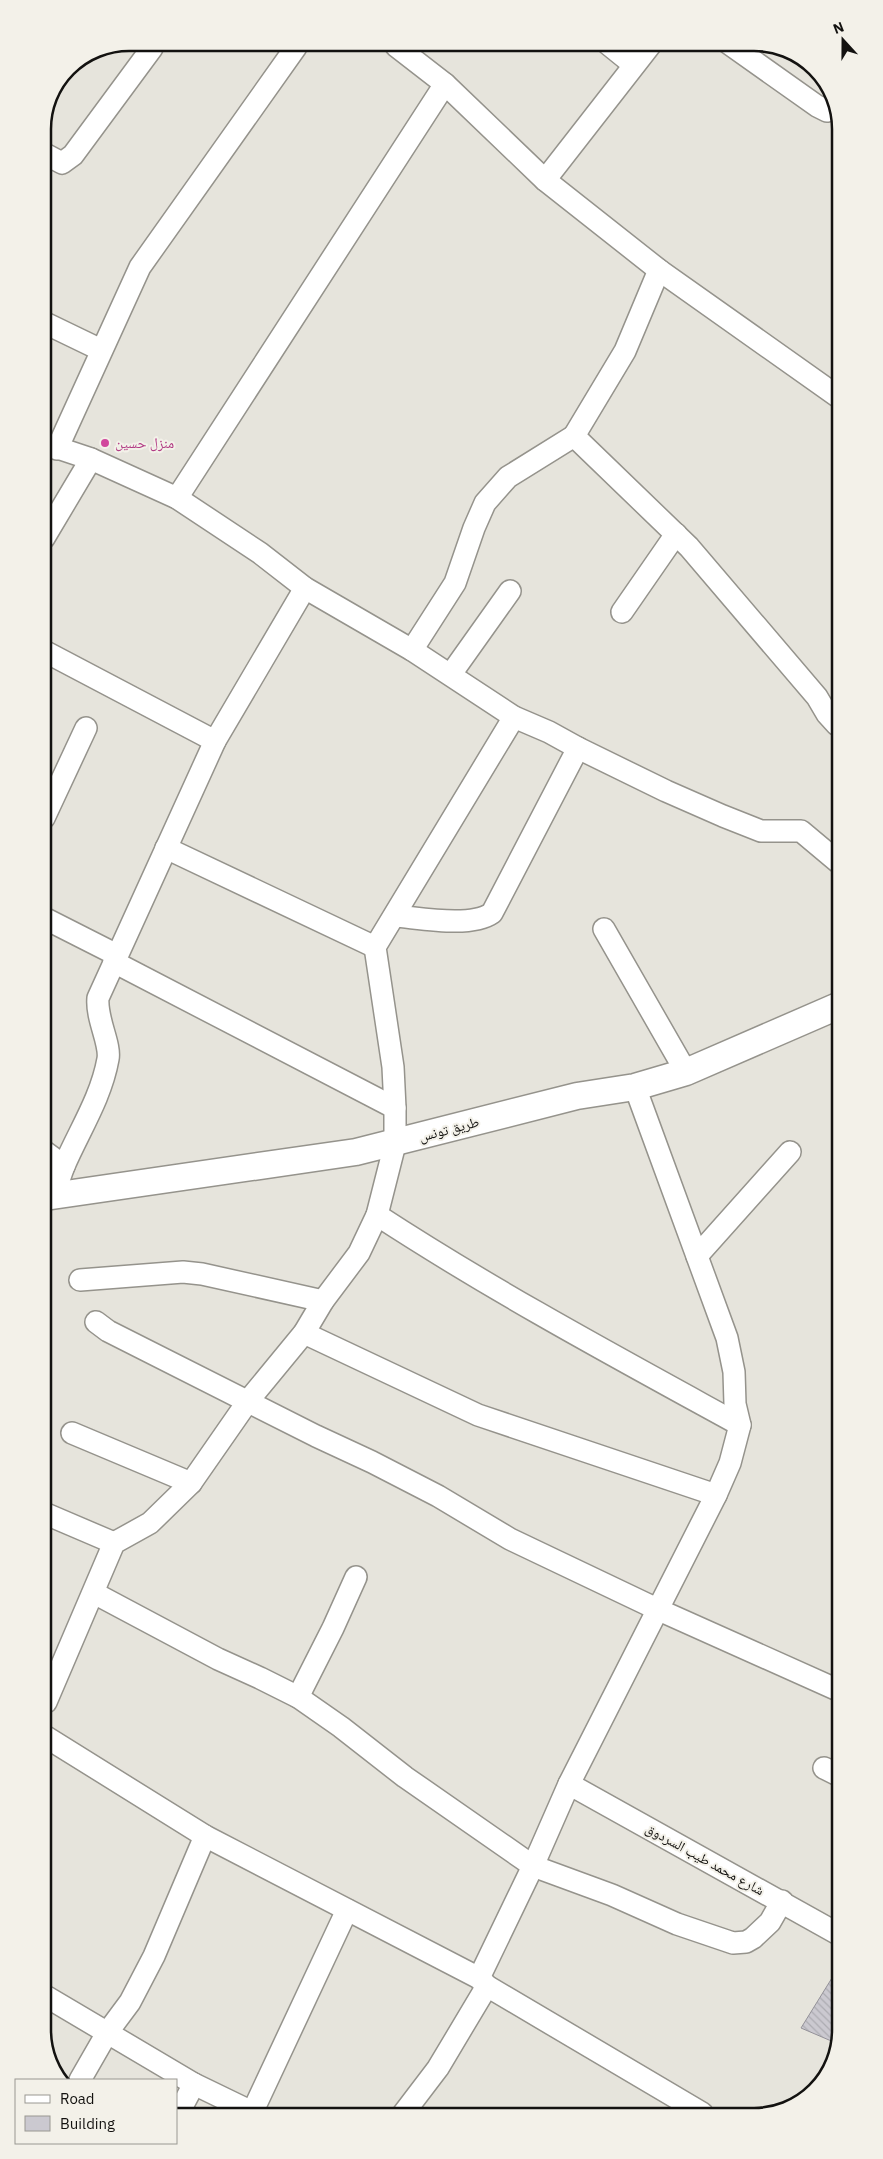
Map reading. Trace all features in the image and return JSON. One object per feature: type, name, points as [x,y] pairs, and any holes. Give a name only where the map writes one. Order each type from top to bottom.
[{"type":"main road","name":"طريق تونس","points":[[51,1196],[277,1164],[394,1144],[568,1098],[635,1087],[686,1072],[832,1009]]},
{"type":"street","points":[[51,157],[62,163],[74,156],[150,51]]},
{"type":"street","points":[[51,444],[101,350],[140,267],[293,51]]},
{"type":"street","points":[[402,51],[445,84],[545,180],[660,270],[832,391]]},
{"type":"street","points":[[617,51],[634,65]]},
{"type":"street","points":[[545,180],[645,51]]},
{"type":"street","points":[[739,51],[817,106],[829,110]]},
{"type":"street","points":[[177,498],[445,84]]},
{"type":"street","points":[[412,650],[455,583],[474,528],[485,503],[508,476],[574,436],[625,351],[660,270]]},
{"type":"street","points":[[51,326],[101,350]]},
{"type":"street","points":[[574,436],[689,547],[817,697],[832,719]]},
{"type":"street","points":[[51,446],[91,458],[177,498],[260,553],[305,588],[451,674],[514,717],[549,732],[666,791],[723,816],[761,830],[801,831],[832,857]]},
{"type":"street","points":[[51,526],[91,458]]},
{"type":"street","points":[[622,612],[676,534]]},
{"type":"street","points":[[51,1192],[87,1119],[100,1088],[109,1057],[97,1010],[98,998],[215,741],[305,588]]},
{"type":"street","points":[[451,674],[510,591]]},
{"type":"street","points":[[51,656],[215,741]]},
{"type":"street","points":[[51,1691],[114,1543],[150,1523],[191,1483],[248,1401],[304,1333],[323,1301],[359,1253],[377,1216],[394,1144],[395,1108],[393,1067],[375,947],[514,717]]},
{"type":"street","points":[[51,803],[86,728]]},
{"type":"street","points":[[395,916],[472,920],[488,916],[492,913],[578,748]]},
{"type":"street","points":[[166,848],[375,947]]},
{"type":"street","points":[[51,922],[116,959],[395,1108]]},
{"type":"street","points":[[604,930],[686,1072]]},
{"type":"street","points":[[408,2108],[438,2068],[483,1982],[569,1784],[716,1495],[730,1463],[740,1426],[735,1404],[734,1372],[727,1338],[635,1087]]},
{"type":"street","points":[[697,1256],[790,1152]]},
{"type":"street","points":[[51,1156],[64,1166]]},
{"type":"street","points":[[377,1216],[439,1256],[547,1319],[740,1426]]},
{"type":"street","points":[[80,1280],[183,1272],[202,1274],[323,1301]]},
{"type":"street","points":[[96,1322],[108,1331],[397,1475],[510,1539],[659,1610],[832,1687]]},
{"type":"street","points":[[304,1333],[478,1415],[716,1495]]},
{"type":"street","points":[[72,1433],[191,1483]]},
{"type":"street","points":[[51,1516],[114,1543]]},
{"type":"street","points":[[298,1698],[356,1577]]},
{"type":"street","points":[[94,1593],[218,1659],[298,1698],[341,1727],[405,1777],[533,1866],[612,1895],[677,1924],[733,1944],[746,1942],[753,1938],[770,1922],[782,1901]]},
{"type":"street","points":[[51,1740],[205,1836],[483,1982],[695,2108]]},
{"type":"street","name":"شارع محمد طيب السردوق","points":[[569,1784],[832,1929]]},
{"type":"street","points":[[81,2079],[107,2033],[130,2002],[154,1956],[205,1836]]},
{"type":"street","points":[[257,2108],[347,1910]]},
{"type":"street","points":[[51,2000],[194,2084],[240,2108]]},
{"type":"street","points":[[181,2108],[194,2084]]},
{"type":"building","points":[[832,1978],[831,2041],[801,2028]]},
{"type":"place","name":"منزل حسين","points":[[105,443]]}]
